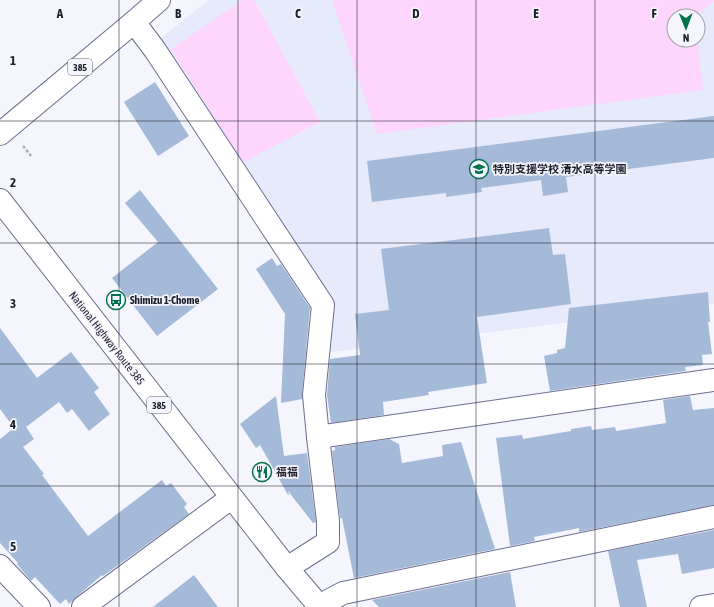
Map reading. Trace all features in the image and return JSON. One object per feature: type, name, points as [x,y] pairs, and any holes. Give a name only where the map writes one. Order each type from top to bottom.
[{"type":"main road","name":"385","points":[[0,134],[134,22],[158,0]]},
{"type":"main road","points":[[134,22],[155,50],[323,305],[314,395],[328,521],[328,542],[286,568]]},
{"type":"main road","name":"National Highway Route 385","points":[[0,200],[286,568],[320,606]]},
{"type":"main road","points":[[318,437],[714,380]]},
{"type":"main road","points":[[84,607],[231,498]]},
{"type":"main road","points":[[320,606],[343,593],[714,516]]},
{"type":"main road","points":[[0,566],[39,607]]},
{"type":"main road","points":[[700,607],[714,605]]},
{"type":"shaded area","name":"特別支援学校 清水高等学園","points":[[209,0],[714,0],[714,304],[324,353],[332,296],[156,42]]},
{"type":"shaded area","points":[[243,0],[254,0],[320,122],[242,163],[171,49]]},
{"type":"shaded area","points":[[332,0],[714,0],[706,8],[666,8],[666,48],[698,48],[703,90],[377,134]]},
{"type":"building","points":[[155,82],[189,136],[158,156],[124,102]]},
{"type":"building","points":[[714,116],[714,158],[566,177],[568,192],[543,196],[541,180],[481,188],[482,192],[446,197],[446,193],[372,202],[367,161]]},
{"type":"building","points":[[140,190],[218,289],[157,336],[112,278],[158,242],[125,203]]},
{"type":"building","points":[[549,228],[553,255],[565,254],[571,304],[477,317],[487,383],[428,392],[429,395],[383,402],[384,415],[331,423],[327,395],[330,359],[360,355],[355,314],[389,310],[381,249]]},
{"type":"building","points":[[272,258],[277,266],[281,264],[310,308],[302,399],[281,403],[285,314],[256,269]]},
{"type":"building","points":[[708,292],[710,322],[708,322],[712,354],[702,355],[703,365],[685,367],[686,371],[550,391],[544,356],[557,353],[557,350],[565,348],[569,308]]},
{"type":"building","points":[[0,328],[37,378],[71,352],[99,388],[94,392],[110,414],[89,431],[72,409],[67,413],[59,402],[26,427],[34,439],[23,447],[88,536],[162,480],[166,486],[171,483],[187,504],[184,507],[189,514],[103,576],[102,575],[69,604],[66,599],[60,604],[35,577],[31,581],[17,564],[18,563],[0,543],[0,439],[14,428],[0,409]]},
{"type":"building","points":[[276,396],[284,456],[307,453],[316,522],[313,523],[288,491],[288,495],[260,445],[256,448],[240,424]]},
{"type":"building","points":[[690,396],[693,410],[714,408],[714,505],[579,532],[579,528],[534,537],[535,541],[510,546],[496,438],[522,435],[523,439],[591,426],[592,430],[615,427],[616,431],[666,423],[663,400]]},
{"type":"building","points":[[389,439],[399,444],[402,463],[443,456],[442,445],[461,442],[495,549],[354,578],[342,518],[340,518],[332,451],[335,450],[335,447]]},
{"type":"building","points":[[714,530],[714,568],[682,574],[678,554],[637,560],[647,607],[620,607],[608,551]]},
{"type":"building","points":[[510,572],[516,607],[379,607],[372,600]]},
{"type":"building","points":[[194,575],[218,607],[153,607]]},
{"type":"place","name":"特別支援学校 清水高等学園","points":[[479,169]]},
{"type":"place","name":"Shimizu 1-Chome","points":[[116,300]]},
{"type":"place","name":"福福","points":[[262,472]]}]
